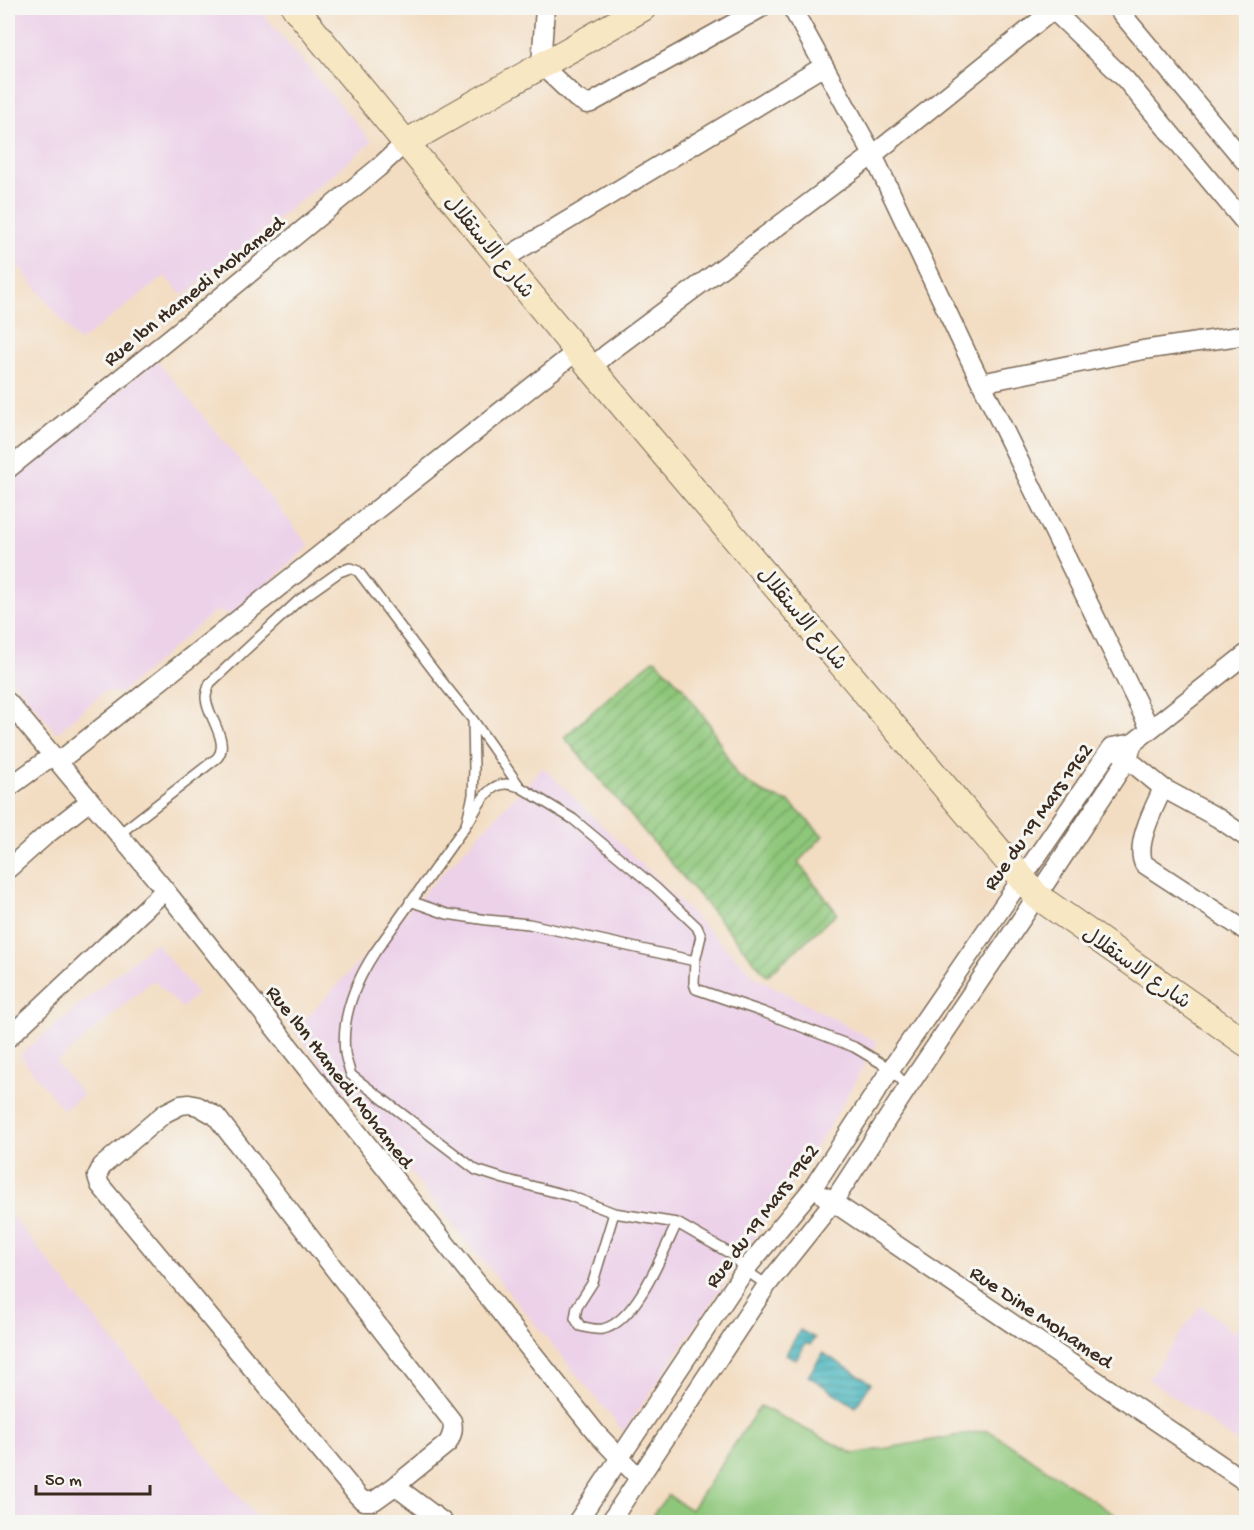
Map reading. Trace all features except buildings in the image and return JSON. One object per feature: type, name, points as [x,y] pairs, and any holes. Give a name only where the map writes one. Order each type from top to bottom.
[{"type":"street","points":[[541,65],[545,8]]},
{"type":"street","points":[[405,143],[643,8]]},
{"type":"street","points":[[541,65],[576,98],[586,104],[591,103],[761,8]]},
{"type":"street","points":[[792,8],[873,155],[981,383],[1150,729]]},
{"type":"street","points":[[1117,8],[1246,162]]},
{"type":"street","points":[[8,788],[55,759],[584,359],[607,354],[873,155],[1054,9],[1125,79],[1246,224]]},
{"type":"street","name":"شارع الاستقلال","points":[[301,10],[405,143],[584,359],[1029,887],[1246,1043]]},
{"type":"street","points":[[502,260],[824,66]]},
{"type":"street","name":"Rue Ibn Hamedi Mohamed","points":[[8,469],[307,227],[405,143]]},
{"type":"street","points":[[981,383],[1143,350],[1246,335]]},
{"type":"street","name":"Rue du 19 Mars 1962","points":[[577,1522],[745,1270],[812,1189],[891,1069],[1130,751],[1150,729],[1246,654]]},
{"type":"street","name":"Rue Ibn Hamedi Mohamed","points":[[8,702],[165,890],[597,1434],[639,1478]]},
{"type":"street","name":"Rue du 19 Mars 1962","points":[[610,1522],[767,1286],[833,1202],[908,1087],[1112,747],[1130,751]]},
{"type":"street","points":[[1130,751],[1163,788],[1218,818],[1246,837]]},
{"type":"street","points":[[1163,788],[1146,828],[1141,853],[1142,861],[1246,931]]},
{"type":"street","points":[[8,869],[90,801]]},
{"type":"street","points":[[8,1038],[165,890]]},
{"type":"street","points":[[189,1104],[198,1106],[216,1116],[452,1421],[454,1428],[448,1443],[395,1486],[374,1501],[363,1501],[358,1496],[100,1185],[97,1176],[102,1166],[165,1113],[181,1105],[189,1104]]},
{"type":"street","name":"Rue Dine Mohamed","points":[[812,1189],[1246,1482]]},
{"type":"street","points":[[395,1486],[443,1522]]},
{"type":"lane","points":[[118,835],[221,753],[222,746],[206,700],[210,684],[298,601],[339,572],[351,568],[358,571],[473,720],[520,787]]},
{"type":"lane","points":[[466,825],[473,795],[473,720]]},
{"type":"lane","points":[[767,1286],[745,1270],[731,1254],[677,1223],[614,1213],[570,1196],[476,1170],[351,1075],[345,1054],[345,1033],[356,987],[363,971],[410,901],[490,789],[497,785],[507,784],[520,787],[573,819],[656,888],[697,927],[701,936],[695,962],[696,989],[764,1012],[854,1047],[891,1069],[908,1087]]},
{"type":"lane","points":[[410,901],[447,914],[529,924],[695,962]]},
{"type":"lane","points":[[614,1213],[593,1282],[577,1307],[575,1318],[580,1326],[589,1329],[603,1329],[618,1322],[628,1312],[653,1274],[677,1223]]},
{"type":"shaded area","points":[[8,8],[258,8],[372,142],[183,296],[165,276],[79,342],[17,264],[8,270]]},
{"type":"shaded area","points":[[157,360],[310,546],[232,615],[215,611],[121,693],[104,692],[57,733],[8,674],[8,479]]},
{"type":"shaded area","points":[[543,767],[756,977],[877,1042],[831,1124],[624,1432],[294,1031]]},
{"type":"shaded area","points":[[155,942],[197,993],[182,1008],[153,980],[56,1063],[84,1095],[63,1110],[20,1055]]},
{"type":"shaded area","points":[[8,1211],[260,1522],[8,1522]]},
{"type":"shaded area","points":[[1201,1305],[1234,1333],[1240,1324],[1246,1329],[1246,1448],[1148,1379]]},
{"type":"green space","points":[[655,659],[683,688],[710,725],[737,776],[767,795],[789,802],[823,836],[798,862],[837,913],[767,976],[564,737]]},
{"type":"green space","points":[[760,1406],[854,1454],[988,1430],[1125,1522],[647,1522],[668,1495],[691,1510]]},
{"type":"water","points":[[800,1330],[815,1338],[810,1345],[806,1343],[796,1360],[786,1354]]},
{"type":"water","points":[[823,1353],[871,1383],[856,1407],[808,1376]]}]
